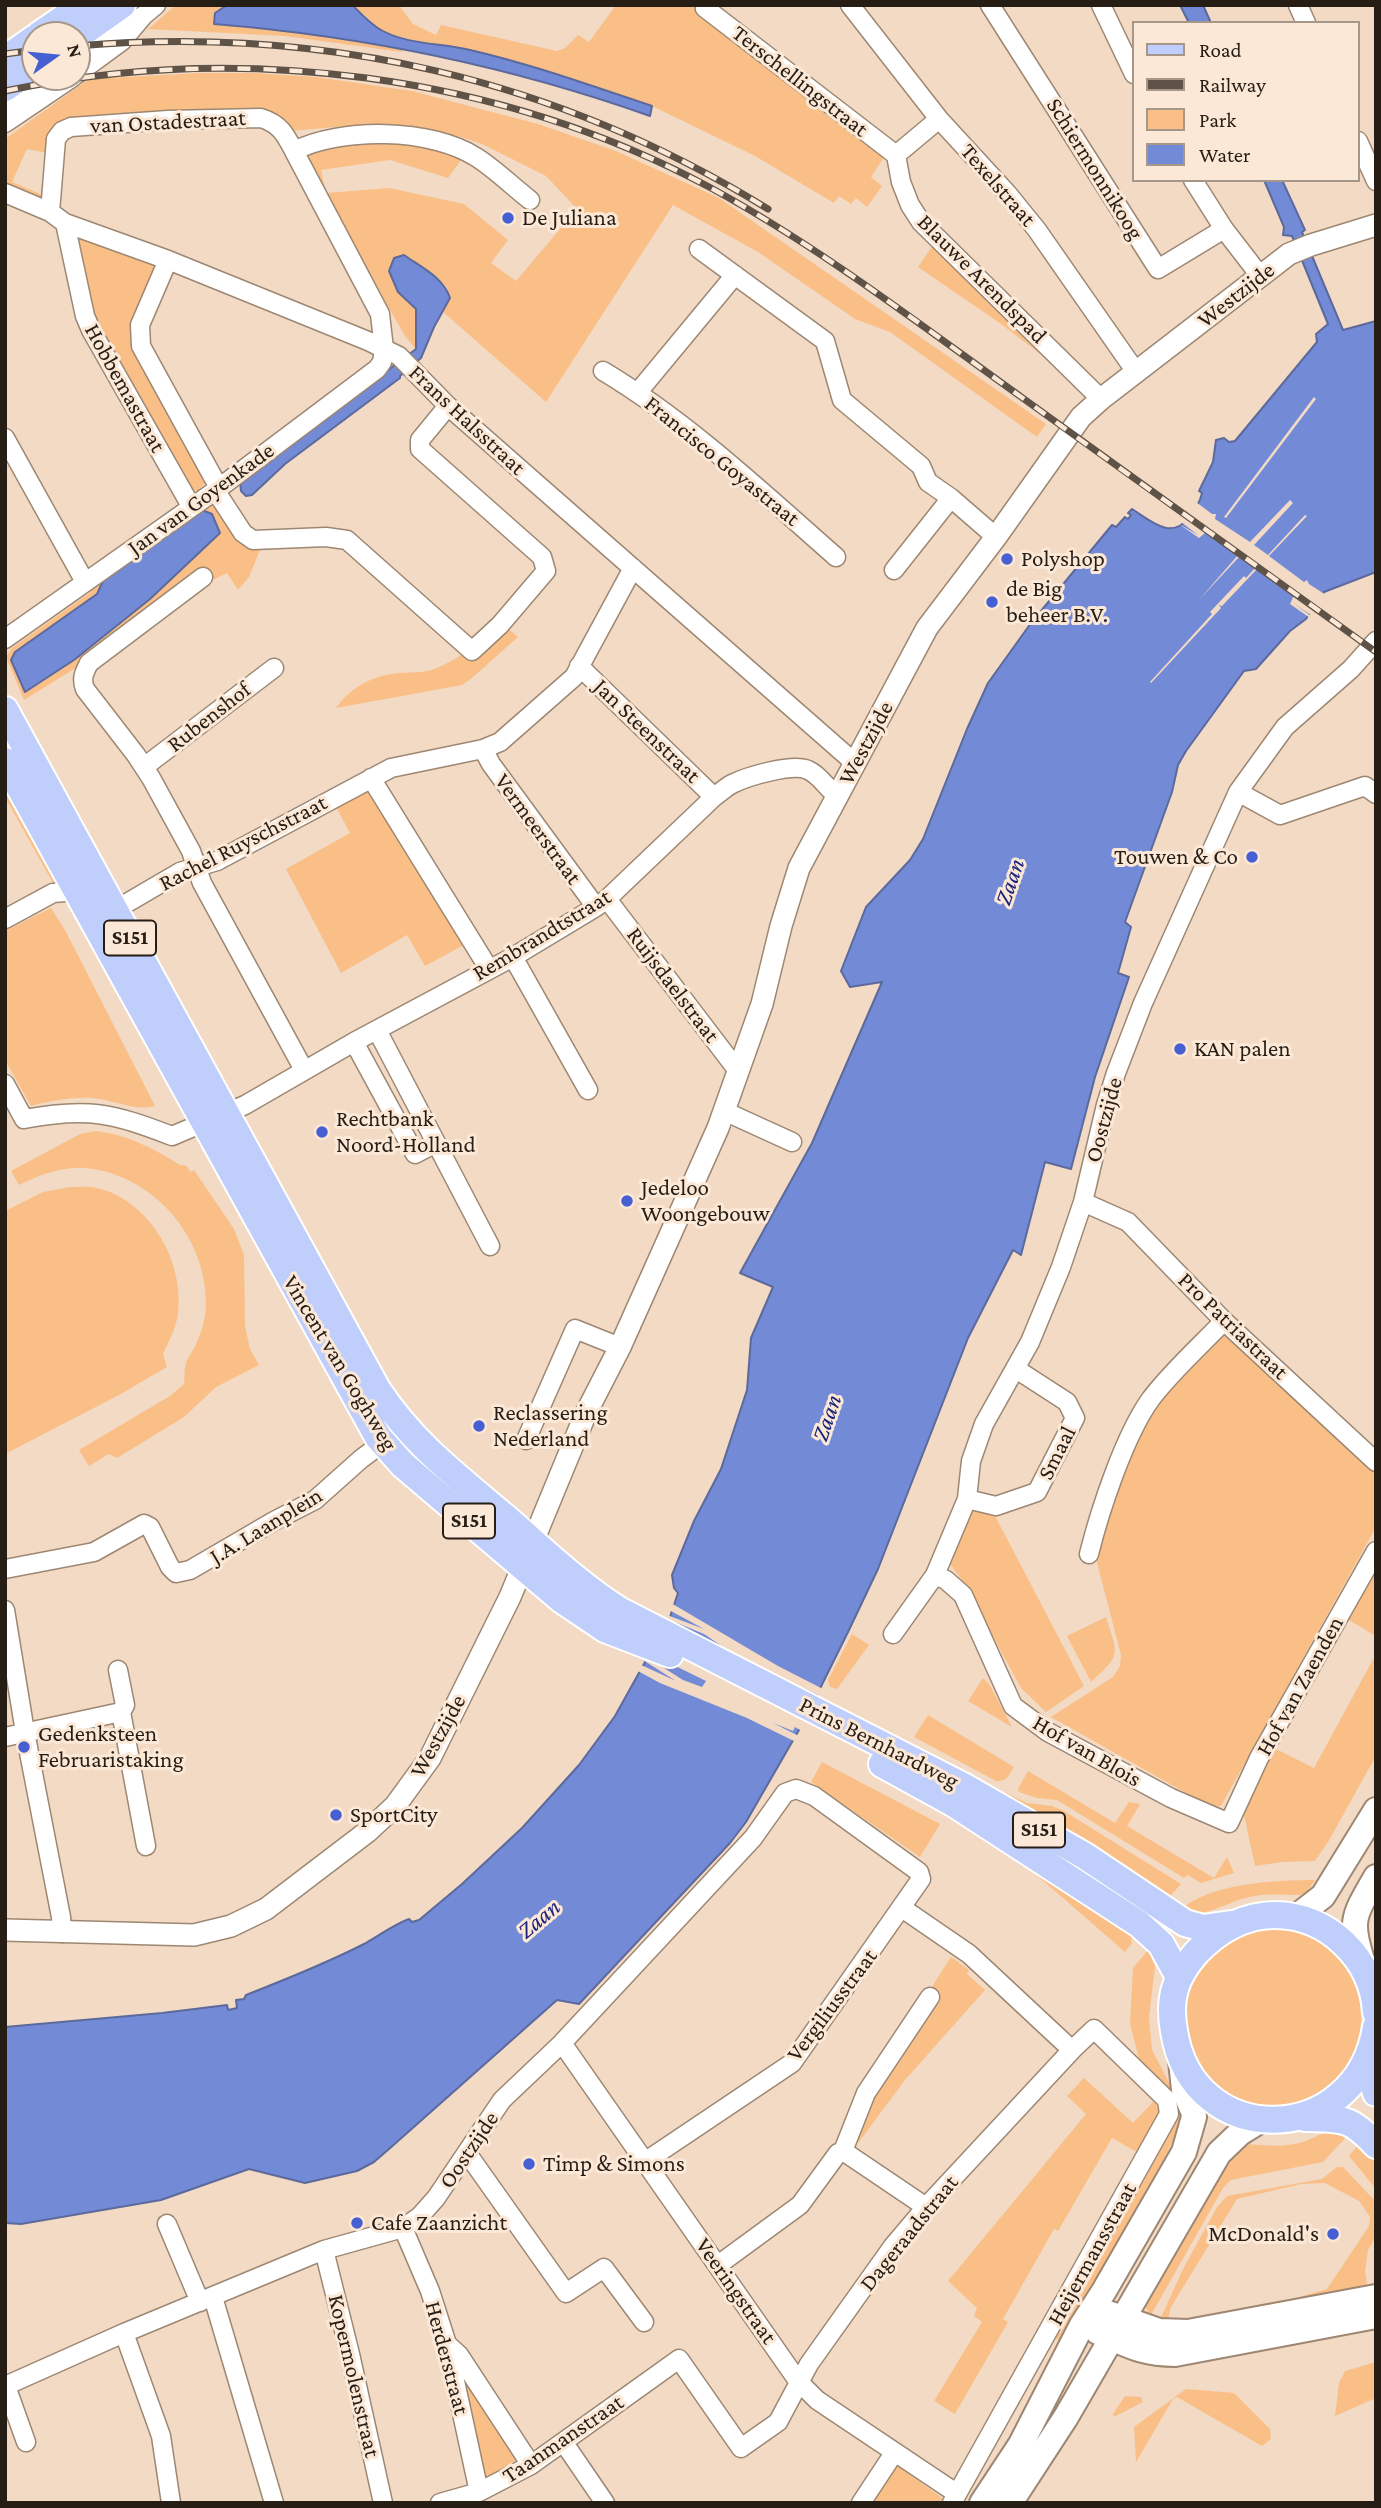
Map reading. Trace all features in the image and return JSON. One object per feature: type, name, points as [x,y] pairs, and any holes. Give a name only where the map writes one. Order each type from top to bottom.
[{"type":"main road","points":[[60,21],[83,5]]},
{"type":"main road","points":[[91,31],[141,9]]},
{"type":"main road","points":[[5,59],[21,48]]},
{"type":"main road","points":[[5,88],[21,77]]},
{"type":"main road","name":"Vincent van Goghweg","points":[[5,710],[115,910],[354,1397],[395,1458],[527,1554]]},
{"type":"main road","name":"Vincent van Goghweg","points":[[5,761],[77,891],[377,1389],[404,1427],[527,1554]]},
{"type":"main road","name":"Prins Bernhardweg","points":[[527,1554],[562,1600],[588,1618],[630,1628],[680,1658],[963,1786],[1086,1856],[1185,1923],[1203,1928],[1231,1924]]},
{"type":"main road","name":"Prins Bernhardweg","points":[[841,1733],[1139,1924],[1161,1944],[1178,1975]]},
{"type":"main road","points":[[1296,1917],[1323,1896],[1376,1810]]},
{"type":"main road","points":[[1365,1971],[1354,1924],[1357,1911],[1376,1877]]},
{"type":"main road","name":"S151","points":[[1178,1975],[1200,1949],[1231,1924],[1265,1915],[1296,1917],[1320,1926],[1338,1937],[1353,1953],[1365,1971],[1376,2012]]},
{"type":"main road","points":[[1178,1975],[1172,2005],[1172,2024],[1181,2061],[1194,2081],[1210,2097],[1230,2110],[1261,2120],[1342,2119],[1357,2126],[1376,2144]]},
{"type":"main road","points":[[1296,2118],[1325,2107],[1349,2088],[1366,2062],[1376,2027]]},
{"type":"main road","name":"Heijermansstraat","points":[[982,2503],[1021,2444],[1088,2317],[1184,2152],[1190,2137],[1194,2110],[1184,2090],[1181,2061]]},
{"type":"main road","points":[[1366,2062],[1376,2093]]},
{"type":"main road","points":[[1010,2503],[1066,2417],[1219,2153],[1240,2133],[1261,2120]]},
{"type":"main road","points":[[1088,2317],[1117,2327],[1188,2332],[1376,2297]]},
{"type":"main road","points":[[1117,2327],[1138,2351],[1175,2354],[1376,2316]]},
{"type":"street","name":"Terschellingstraat","points":[[706,5],[705,8],[896,155]]},
{"type":"street","name":"Texelstraat","points":[[850,5],[939,119],[1037,230],[1136,372]]},
{"type":"street","name":"Schiermonnikoog","points":[[990,5],[1158,269],[1224,229]]},
{"type":"street","points":[[1101,5],[1132,70]]},
{"type":"street","points":[[1298,5],[1305,21]]},
{"type":"street","points":[[91,45],[141,9]]},
{"type":"street","points":[[91,64],[122,41],[141,9]]},
{"type":"street","points":[[5,108],[28,91]]},
{"type":"street","points":[[5,123],[53,91]]},
{"type":"street","name":"van Ostadestraat","points":[[58,217],[56,139],[62,131],[71,127],[168,120],[261,118],[276,123],[283,130],[376,306],[391,352]]},
{"type":"street","points":[[896,155],[939,119]]},
{"type":"street","points":[[294,151],[318,142],[362,135],[388,133],[425,138],[475,156],[530,200]]},
{"type":"street","points":[[1360,145],[1376,181]]},
{"type":"street","name":"Blauwe Arendspad","points":[[896,155],[901,183],[921,222],[1101,399]]},
{"type":"street","points":[[1194,182],[1224,229],[1261,277]]},
{"type":"street","name":"Frans Halsstraat","points":[[5,193],[391,352],[448,406],[856,764]]},
{"type":"street","name":"Hobbemastraat","points":[[58,217],[88,323],[191,506]]},
{"type":"street","name":"Westzijde","points":[[5,1930],[194,1935],[231,1926],[266,1909],[367,1832],[395,1806],[430,1758],[510,1597],[586,1413],[620,1347],[724,1111],[762,1004],[795,878],[927,628],[996,537],[1074,426],[1101,399],[1289,254],[1311,244],[1376,225]]},
{"type":"street","points":[[699,249],[825,341],[842,400],[921,466],[928,482],[996,537]]},
{"type":"street","name":"Hobbemastraat","points":[[168,260],[140,325],[141,345],[243,533],[253,540],[326,537],[347,540],[472,651],[500,625],[546,571],[542,557],[420,449],[420,440],[448,406]]},
{"type":"street","points":[[638,392],[735,275]]},
{"type":"street","name":"Jan van Goyenkade","points":[[5,639],[217,489],[377,369],[391,352]]},
{"type":"street","name":"Francisco Goyastraat","points":[[603,372],[638,392],[741,473],[836,557]]},
{"type":"street","points":[[5,438],[85,582]]},
{"type":"street","points":[[894,570],[951,498]]},
{"type":"street","name":"Rachel Ruyschstraat","points":[[115,910],[180,873],[216,861],[391,768],[500,743],[574,677],[633,568]]},
{"type":"street","points":[[203,577],[89,663],[82,681],[85,689],[144,767],[198,867],[202,883],[304,1070]]},
{"type":"street","name":"Oostzijde","points":[[893,1633],[935,1575],[967,1499],[971,1461],[984,1424],[1030,1342],[1061,1268],[1083,1202],[1105,1105],[1116,1073],[1143,1003],[1238,792],[1285,727],[1350,669],[1376,641]]},
{"type":"street","name":"Jan Steenstraat","points":[[579,666],[713,797]]},
{"type":"street","name":"Rubenshof","points":[[144,767],[274,668]]},
{"type":"street","name":"Vermeerstraat","points":[[483,749],[491,764],[602,903]]},
{"type":"street","name":"Rembrandtstraat","points":[[216,1118],[513,957],[602,903],[713,797],[732,784],[755,775],[796,768],[811,771],[826,788],[838,796]]},
{"type":"street","points":[[371,778],[489,969]]},
{"type":"street","points":[[1238,792],[1280,815],[1365,786],[1376,794]]},
{"type":"street","points":[[5,919],[53,892],[77,891]]},
{"type":"street","name":"Ruijsdaelstraat","points":[[602,903],[738,1071]]},
{"type":"street","points":[[513,957],[587,1090]]},
{"type":"street","points":[[377,1030],[490,1246]]},
{"type":"street","points":[[354,1042],[415,1154],[436,1143]]},
{"type":"street","points":[[5,1084],[24,1119],[81,1112],[101,1113],[124,1118],[172,1136],[216,1118]]},
{"type":"street","points":[[724,1111],[792,1142]]},
{"type":"street","name":"Pro Patriastraat","points":[[1083,1202],[1128,1222],[1224,1321],[1376,1462]]},
{"type":"street","points":[[1088,1554],[1097,1522],[1130,1435],[1151,1399],[1224,1321]]},
{"type":"street","points":[[526,1440],[575,1329],[620,1347]]},
{"type":"street","name":"Smaal","points":[[967,1499],[996,1506],[1037,1492],[1075,1418],[1067,1402],[1016,1369]]},
{"type":"street","name":"J.A. Laanplein","points":[[5,1569],[94,1552],[144,1524],[150,1527],[170,1567],[176,1573],[190,1570],[315,1500],[404,1427]]},
{"type":"street","name":"Hof van Zaenden","points":[[1229,1823],[1259,1758],[1376,1550]]},
{"type":"street","name":"Hof van Blois","points":[[935,1575],[946,1580],[963,1595],[1013,1706],[1034,1723],[1072,1745],[1171,1798],[1229,1823]]},
{"type":"street","points":[[5,1610],[62,1933]]},
{"type":"street","points":[[118,1670],[125,1705],[121,1712],[146,1846]]},
{"type":"street","points":[[5,1737],[121,1712]]},
{"type":"street","name":"Oostzijde","points":[[5,2386],[324,2250],[403,2228],[420,2216],[436,2198],[502,2100],[562,2043],[752,1838],[785,1793],[796,1789],[814,1796],[919,1872]]},
{"type":"street","name":"Vergiliusstraat","points":[[646,2161],[792,2063],[902,1908],[921,1879],[919,1872]]},
{"type":"street","points":[[902,1908],[970,1954],[1072,2050]]},
{"type":"street","points":[[718,2266],[800,2205],[838,2153],[843,2151],[866,2093],[930,1997]]},
{"type":"street","name":"Dageraadstraat","points":[[741,2448],[778,2422],[798,2381],[893,2246],[926,2207],[1094,2029]]},
{"type":"street","name":"Heijermansstraat","points":[[954,2498],[1169,2114],[1167,2101],[1094,2029]]},
{"type":"street","name":"Veeringstraat","points":[[562,2043],[798,2381],[817,2400],[954,2498]]},
{"type":"street","points":[[843,2151],[926,2207]]},
{"type":"street","points":[[467,2153],[566,2293],[604,2268],[644,2322]]},
{"type":"street","points":[[167,2224],[206,2300],[274,2503]]},
{"type":"street","name":"Herderstraat","points":[[403,2228],[430,2291],[447,2344],[479,2492]]},
{"type":"street","name":"Kopermolenstraat","points":[[324,2250],[383,2503]]},
{"type":"street","points":[[124,2333],[161,2436],[171,2503]]},
{"type":"street","points":[[447,2344],[459,2355],[531,2465]]},
{"type":"street","name":"Taanmanstraat","points":[[440,2503],[479,2492],[531,2465],[679,2359],[741,2448]]},
{"type":"street","points":[[5,2386],[26,2442]]},
{"type":"street","points":[[564,2443],[604,2503]]},
{"type":"street","points":[[861,2503],[894,2453]]},
{"type":"green space","points":[[176,5],[226,5],[215,13],[278,29],[375,42],[402,49],[402,52],[285,36],[148,29]]},
{"type":"green space","points":[[353,5],[399,5],[413,24],[436,35],[441,25],[557,51],[565,48],[578,35],[589,42],[616,5],[698,5],[696,10],[701,15],[757,54],[884,157],[871,177],[882,186],[867,207],[856,198],[851,204],[839,196],[834,203],[755,156],[652,106],[510,60],[467,49],[434,45],[380,30]]},
{"type":"green space","points":[[200,73],[316,77],[412,91],[538,124],[616,151],[719,198],[1046,424],[1037,437],[890,332],[855,319],[758,252],[673,205],[546,402],[443,312],[446,307],[447,287],[404,255],[393,284],[416,309],[416,349],[405,336],[307,164],[307,152],[359,140],[412,141],[464,156],[448,178],[390,160],[321,170],[326,193],[389,188],[464,204],[508,240],[491,263],[516,281],[577,209],[546,176],[482,144],[458,136],[397,125],[369,124],[291,131],[285,122],[64,124],[47,153],[27,149],[12,182],[43,195],[40,199],[5,184],[5,139],[72,91],[91,91],[91,79]]},
{"type":"green space","points":[[77,235],[153,261],[155,270],[134,326],[207,480],[199,490],[190,491],[94,326],[73,243]]},
{"type":"green space","points":[[933,245],[1064,372],[1001,324],[918,267]]},
{"type":"green space","points":[[209,499],[262,545],[249,577],[238,590],[227,573],[213,580],[204,569],[79,666],[24,700],[6,657],[12,648],[91,592],[93,587]],"holes":[[[202,510],[212,514],[220,533],[150,599],[74,660],[24,691],[11,660],[15,652],[97,594]]]},
{"type":"green space","points":[[505,626],[518,637],[462,685],[336,708],[364,683],[392,674],[434,669],[448,663]]},
{"type":"green space","points":[[5,774],[65,884],[54,885],[5,797]]},
{"type":"green space","points":[[362,781],[461,937],[462,946],[425,966],[407,935],[341,973],[286,869],[350,833],[336,807]]},
{"type":"green space","points":[[51,908],[65,930],[155,1106],[139,1107],[83,1098],[31,1106],[5,1060],[5,931]]},
{"type":"green space","points":[[96,1131],[140,1143],[180,1165],[187,1166],[190,1172],[194,1170],[234,1229],[244,1255],[245,1326],[250,1349],[259,1365],[216,1387],[184,1417],[117,1458],[109,1454],[89,1466],[79,1450],[170,1396],[184,1384],[186,1363],[202,1329],[206,1303],[204,1278],[186,1233],[171,1213],[153,1196],[133,1183],[110,1173],[69,1168],[19,1185],[11,1171],[80,1134]]},
{"type":"green space","points":[[70,1187],[94,1187],[116,1195],[133,1205],[160,1236],[176,1274],[179,1294],[177,1319],[163,1354],[167,1367],[5,1454],[5,1211],[43,1192]]},
{"type":"green space","points":[[1222,1327],[1376,1475],[1376,1527],[1221,1806],[1211,1807],[1051,1717],[1113,1677],[1120,1666],[1121,1655],[1095,1555],[1123,1458],[1143,1421]]},
{"type":"green space","points":[[974,1505],[993,1512],[1084,1686],[1046,1712],[1021,1688],[962,1580],[950,1564]]},
{"type":"green space","points":[[1376,1567],[1376,1636],[1347,1619]]},
{"type":"green space","points":[[1106,1617],[1115,1653],[1113,1659],[1091,1682],[1067,1636]]},
{"type":"green space","points":[[852,1634],[869,1645],[837,1689],[830,1687],[828,1680]]},
{"type":"green space","points":[[1376,1654],[1376,1756],[1328,1842],[1315,1861],[1255,1866],[1242,1805],[1274,1748],[1314,1768]]},
{"type":"green space","points":[[983,1678],[989,1684],[1012,1727],[968,1701]]},
{"type":"green space","points":[[928,1715],[1014,1767],[1009,1775],[996,1781],[914,1737]]},
{"type":"green space","points":[[822,1762],[940,1824],[920,1857],[811,1782]]},
{"type":"green space","points":[[1028,1771],[1115,1823],[1129,1802],[1140,1804],[1127,1826],[1214,1878],[1227,1857],[1234,1873],[1201,1883],[1188,1875],[1184,1878],[1057,1800],[1037,1798],[1019,1792],[1018,1789]]},
{"type":"green space","points":[[1006,1793],[1027,1803],[1052,1806],[1064,1811],[1181,1884],[1168,1896],[1003,1798]]},
{"type":"green space","points":[[1005,1852],[1135,1935],[1132,1943],[1125,1952],[1032,1871]]},
{"type":"green space","points":[[1315,1880],[1307,1892],[1300,1895],[1256,1896],[1206,1912],[1189,1913],[1180,1910],[1208,1894],[1244,1885]]},
{"type":"green space","points":[[1272,1929],[1306,1936],[1335,1955],[1354,1984],[1361,2018],[1354,2052],[1335,2081],[1306,2100],[1272,2107],[1238,2100],[1209,2081],[1190,2052],[1183,2018],[1190,1984],[1209,1955],[1238,1936]]},
{"type":"green space","points":[[1149,1949],[1155,1967],[1149,2017],[1152,2050],[1178,2100],[1181,2110],[1177,2132],[1065,2343],[1053,2337],[1055,2331],[1060,2334],[1174,2125],[1140,2063],[1130,2024],[1133,1968]]},
{"type":"green space","points":[[951,1957],[969,1970],[967,1974],[985,1990],[905,2080],[858,2143],[855,2138],[911,2023]]},
{"type":"green space","points":[[1084,2078],[1133,2123],[1154,2101],[1158,2115],[1156,2128],[1142,2155],[1112,2138],[1058,2231],[1054,2229],[1003,2319],[1008,2322],[955,2414],[934,2401],[982,2322],[974,2316],[977,2308],[948,2281],[1086,2114],[1067,2096]]},
{"type":"green space","points":[[1336,2130],[1348,2135],[1323,2162],[1231,2180],[1223,2188],[1151,2315],[1144,2306],[1233,2154],[1245,2144],[1289,2145]]},
{"type":"green space","points":[[1358,2145],[1376,2163],[1376,2189],[1349,2156]]},
{"type":"green space","points":[[1337,2167],[1343,2167],[1376,2202],[1376,2236],[1368,2250],[1365,2272],[1367,2285],[1296,2301],[1285,2301],[1327,2289],[1369,2226],[1370,2217],[1359,2201],[1325,2183],[1301,2184],[1237,2199],[1171,2307],[1167,2324],[1159,2322],[1183,2269],[1217,2207],[1227,2196],[1322,2179]]},
{"type":"green space","points":[[1376,2362],[1376,2398],[1335,2416],[1339,2383],[1345,2371]]},
{"type":"green space","points":[[460,2373],[520,2458],[482,2480]]},
{"type":"green space","points":[[1186,2389],[1234,2393],[1270,2429],[1271,2439],[1262,2446],[1177,2397],[1173,2399],[1136,2462],[1134,2427]]},
{"type":"green space","points":[[1125,2396],[1141,2397],[1143,2402],[1114,2417],[1113,2414]]},
{"type":"green space","points":[[893,2466],[898,2466],[942,2498],[943,2503],[867,2503]]},
{"type":"water","points":[[227,5],[353,5],[375,26],[391,35],[470,50],[561,76],[652,106],[650,116],[543,82],[435,56],[325,36],[214,24],[215,13]]},
{"type":"water","points":[[1180,5],[1203,5],[1210,21],[1188,21]]},
{"type":"water","name":"Zaan","points":[[1265,182],[1283,182],[1305,230],[1302,232],[1343,330],[1376,321],[1376,572],[1324,592],[1306,619],[1290,631],[1256,669],[1244,671],[1178,765],[1172,792],[1125,922],[1131,927],[1118,973],[1129,977],[1095,1077],[1071,1169],[1045,1162],[1021,1255],[1013,1250],[968,1338],[878,1569],[803,1723],[746,1822],[730,1843],[579,2004],[557,2000],[374,2162],[357,2171],[305,2183],[249,2169],[161,2200],[21,2224],[5,2223],[5,2027],[227,2005],[228,2010],[237,2008],[236,2000],[244,1999],[246,1995],[337,1957],[403,1921],[419,1920],[522,1828],[579,1765],[615,1716],[670,1617],[678,1593],[674,1588],[672,1575],[694,1521],[721,1469],[747,1390],[751,1338],[773,1287],[740,1273],[812,1143],[882,982],[850,987],[841,971],[866,907],[910,860],[923,839],[988,683],[1031,623],[1112,525],[1116,527],[1125,517],[1128,519],[1131,515],[1128,513],[1132,509],[1161,526],[1176,528],[1182,524],[1200,500],[1202,493],[1199,491],[1213,462],[1216,440],[1224,438],[1229,442],[1235,441],[1317,342],[1316,334],[1328,324],[1292,236],[1283,235],[1284,227]]},
{"type":"water","points":[[404,255],[437,278],[450,298],[421,358],[400,378],[285,464],[252,495],[246,496],[241,491],[240,481],[416,349],[416,309],[398,292],[389,271],[394,258]]},
{"type":"water","points":[[202,510],[212,514],[220,533],[150,599],[74,660],[25,692],[11,660],[15,652],[97,594],[103,581]]},
{"type":"pier","points":[[1314,397],[1316,399],[1226,518],[1224,517]]},
{"type":"pier","points":[[1290,500],[1293,503],[1254,545],[1268,555],[1305,515],[1307,516],[1269,556],[1326,595],[1311,615],[1293,603],[1311,616],[1310,618],[1290,604],[1294,595],[1257,569],[1222,606],[1219,605],[1221,608],[1151,683],[1212,614],[1210,612],[1255,568],[1239,557],[1198,601],[1238,555],[1206,532],[1199,538],[1179,524],[1198,535],[1181,522],[1196,502],[1216,514],[1215,519],[1250,542]]},
{"type":"pier","points":[[671,1603],[778,1666],[823,1689],[820,1696],[802,1687],[819,1698],[802,1731],[795,1727],[793,1731],[773,1723],[799,1736],[796,1742],[636,1670],[639,1664],[676,1681],[643,1660],[645,1656],[683,1680],[702,1687],[706,1681],[657,1657],[720,1653],[723,1647],[704,1634],[665,1618],[667,1615],[704,1629],[669,1610]]},
{"type":"railway","points":[[91,45],[169,42],[260,44],[349,54],[436,71],[522,95],[606,126],[688,164],[768,209]]},
{"type":"railway","points":[[5,54],[21,52]]},
{"type":"railway","points":[[5,91],[94,76],[185,69],[276,70],[367,78],[456,94],[544,118],[629,149],[711,188],[831,262],[1376,652]]},
{"type":"place","name":"De Juliana","points":[[508,218]]},
{"type":"place","name":"Polyshop","points":[[1007,559]]},
{"type":"place","name":"de Big beheer B.V.","points":[[992,602]]},
{"type":"place","name":"Touwen & Co","points":[[1252,857]]},
{"type":"place","name":"KAN palen","points":[[1180,1049]]},
{"type":"place","name":"Rechtbank Noord-Holland","points":[[322,1132]]},
{"type":"place","name":"Jedeloo Woongebouw","points":[[627,1201]]},
{"type":"place","name":"Reclassering Nederland","points":[[479,1426]]},
{"type":"place","name":"Gedenksteen Februaristaking","points":[[24,1747]]},
{"type":"place","name":"SportCity","points":[[336,1815]]},
{"type":"place","name":"Timp & Simons","points":[[529,2164]]},
{"type":"place","name":"Cafe Zaanzicht","points":[[357,2223]]},
{"type":"place","name":"McDonald's","points":[[1333,2234]]}]
